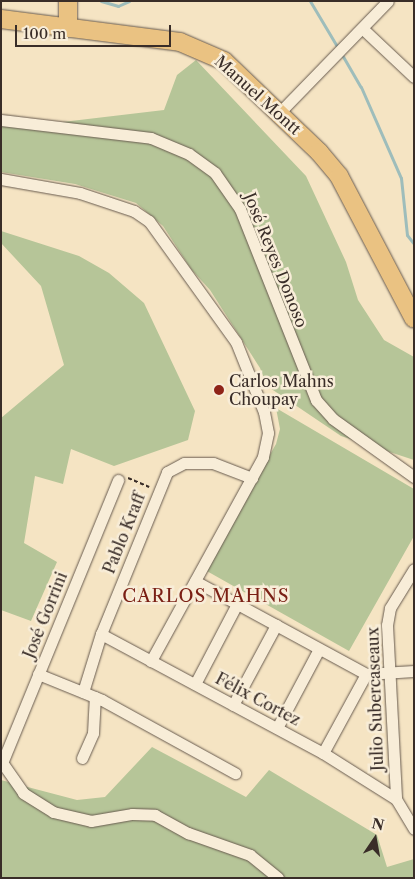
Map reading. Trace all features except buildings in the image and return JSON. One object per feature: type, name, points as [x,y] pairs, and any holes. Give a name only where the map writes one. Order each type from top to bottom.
[{"type":"main road","points":[[68,5],[68,28]]},
{"type":"main road","name":"Manuel Montt","points":[[1,19],[180,42],[204,49],[228,64],[279,113],[339,176],[414,319]]},
{"type":"street","points":[[279,113],[364,29],[388,1]]},
{"type":"street","points":[[364,29],[414,76]]},
{"type":"street","name":"José Reyes Donoso","points":[[1,120],[139,135],[175,147],[209,168],[238,204],[316,400],[333,419],[414,477]]},
{"type":"street","points":[[1,179],[96,198],[140,214],[154,226],[241,352],[267,426],[265,449],[252,478],[151,661]]},
{"type":"street","name":"Pablo Kraff","points":[[83,692],[101,634],[168,472],[184,463],[220,464],[252,478]]},
{"type":"street","name":"José Gorrini","points":[[2,762],[118,480]]},
{"type":"street","name":"Julio Subercaseaux","points":[[414,569],[388,614],[389,672],[396,799],[414,829]]},
{"type":"street","points":[[195,581],[366,674],[414,671]]},
{"type":"street","points":[[195,684],[237,604]]},
{"type":"street","points":[[233,705],[276,625]]},
{"type":"street","name":"Félix Cortez","points":[[101,634],[323,753],[396,799]]},
{"type":"street","points":[[277,728],[319,649]]},
{"type":"street","points":[[38,674],[95,698],[235,773]]},
{"type":"street","points":[[323,753],[366,674]]},
{"type":"street","points":[[82,758],[93,733],[95,698]]},
{"type":"street","points":[[2,762],[23,793],[53,812],[91,821],[132,814],[155,816],[193,835],[250,855],[278,878]]},
{"type":"path","points":[[118,480],[127,478],[159,490]]},
{"type":"green space","points":[[196,60],[306,176],[346,262],[358,300],[384,340],[414,357],[414,460],[341,436],[267,386],[260,368],[210,290],[191,269],[163,226],[136,203],[75,184],[1,172],[1,119],[37,125],[164,110],[177,75]]},
{"type":"green space","points":[[1,231],[79,256],[109,273],[144,303],[195,411],[188,440],[114,466],[71,449],[63,484],[35,476],[24,543],[57,562],[31,621],[1,610],[1,418],[64,365],[41,286],[1,243]]},
{"type":"green space","points":[[276,408],[414,489],[414,536],[349,651],[205,570],[276,444],[280,429]]},
{"type":"green space","points":[[152,747],[246,797],[269,770],[377,835],[387,867],[414,859],[414,878],[1,878],[1,780],[77,800],[105,797]]},
{"type":"waterway","points":[[101,1],[118,6],[129,1]]},
{"type":"waterway","points":[[310,1],[338,48]]},
{"type":"waterway","points":[[341,53],[361,87],[401,178],[407,235],[414,244]]},
{"type":"place","name":"Carlos Mahns Choupay","points":[[219,390]]},
{"type":"district","name":"CARLOS MAHNS","points":[[206,596]]}]
